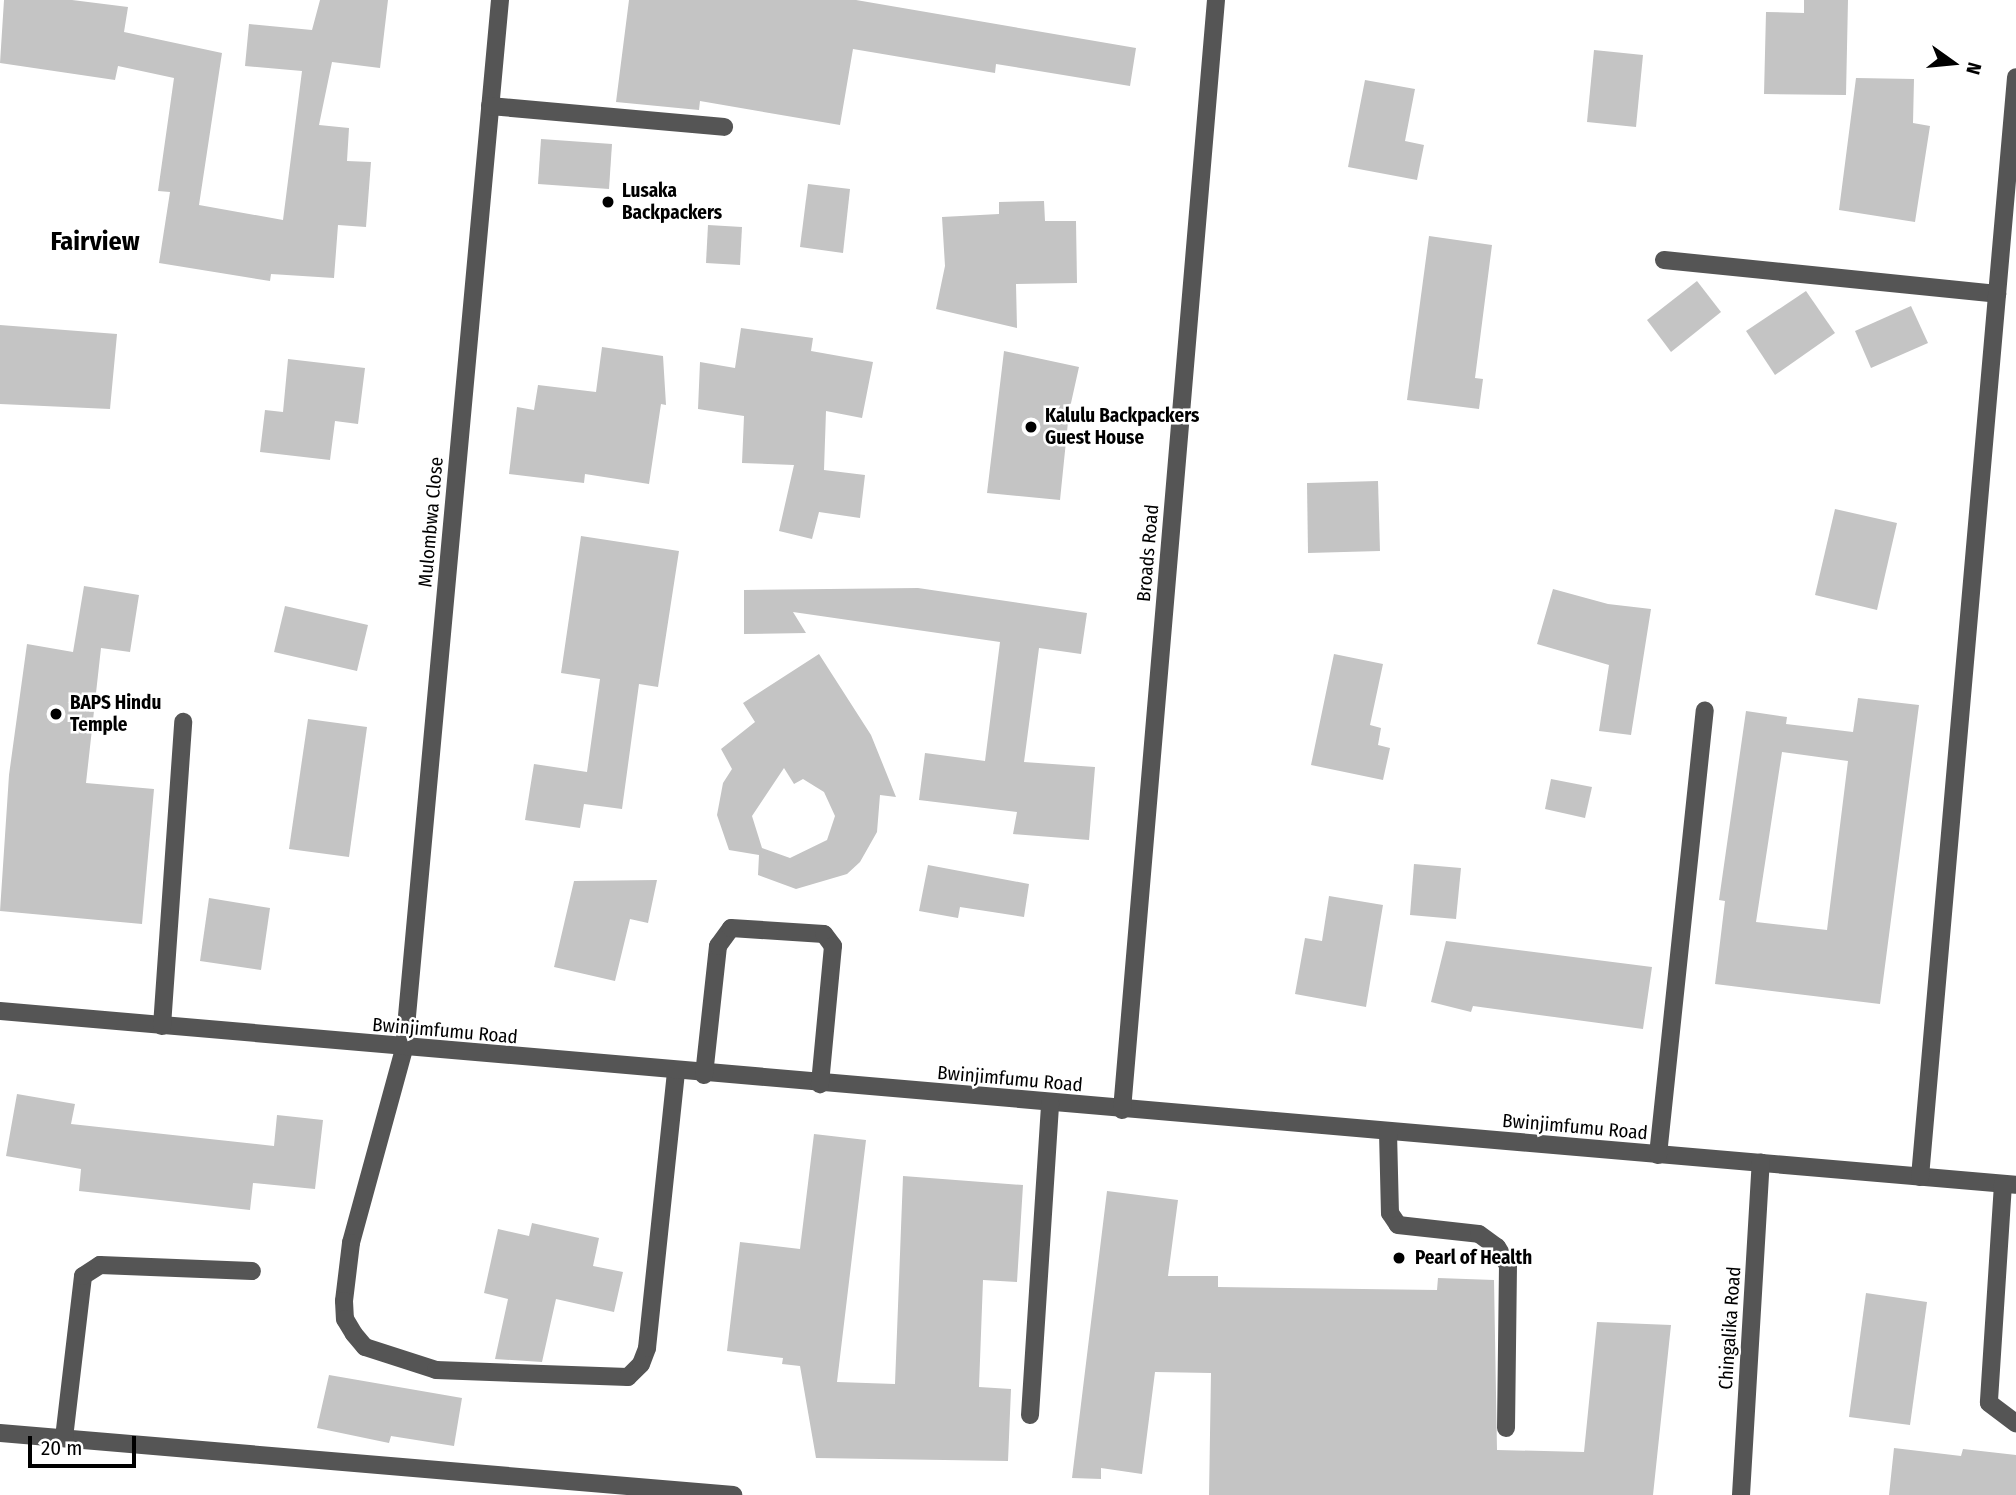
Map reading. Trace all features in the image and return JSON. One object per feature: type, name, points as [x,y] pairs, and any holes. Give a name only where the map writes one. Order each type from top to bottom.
[{"type":"street","name":"Mulombwa Close","points":[[500,0],[404,1049],[351,1243],[345,1319],[365,1347],[436,1370],[628,1377],[641,1364],[647,1348],[676,1072]]},
{"type":"street","name":"Broads Road","points":[[1122,1110],[1216,0]]},
{"type":"street","points":[[1920,1177],[2016,77]]},
{"type":"street","points":[[490,106],[724,127]]},
{"type":"street","points":[[1664,260],[1997,294]]},
{"type":"street","points":[[1658,1155],[1704,710]]},
{"type":"street","points":[[162,1026],[183,722]]},
{"type":"street","points":[[704,1075],[718,946],[730,928],[824,934],[833,946],[820,1084]]},
{"type":"street","name":"Bwinjimfumu Road","points":[[0,1011],[704,1075],[2009,1184]]},
{"type":"street","points":[[1030,1415],[1050,1104]]},
{"type":"street","points":[[1388,1132],[1390,1213],[1398,1225],[1479,1234],[1497,1247],[1508,1265],[1506,1428]]},
{"type":"street","name":"Chingalika Road","points":[[1741,1495],[1761,1163]]},
{"type":"street","points":[[2009,1184],[1989,1403],[2016,1423]]},
{"type":"street","points":[[64,1438],[83,1276],[100,1265],[252,1271]]},
{"type":"street","points":[[0,1433],[733,1495]]},
{"type":"building","points":[[4,0],[72,0],[128,7],[124,32],[222,53],[199,205],[283,220],[302,71],[245,66],[249,24],[312,30],[320,0],[388,0],[380,68],[332,62],[319,125],[349,128],[347,161],[371,162],[366,227],[338,225],[334,278],[271,274],[270,281],[159,263],[170,192],[158,191],[174,78],[118,66],[115,80],[0,63]]},
{"type":"building","points":[[629,0],[856,0],[1136,48],[1130,86],[996,64],[995,73],[853,49],[840,125],[700,101],[699,110],[616,102]]},
{"type":"building","points":[[1804,0],[1848,0],[1846,95],[1764,94],[1766,12],[1804,13]]},
{"type":"building","points":[[1594,50],[1643,55],[1636,127],[1587,122]]},
{"type":"building","points":[[1856,78],[1914,79],[1913,123],[1930,126],[1915,222],[1839,210]]},
{"type":"building","points":[[1365,80],[1415,89],[1405,141],[1424,145],[1417,180],[1348,167]]},
{"type":"building","points":[[541,139],[612,144],[609,189],[538,184]]},
{"type":"building","points":[[808,184],[850,189],[843,253],[800,247]]},
{"type":"building","points":[[1044,201],[1045,221],[1076,221],[1077,283],[1016,284],[1017,328],[936,309],[945,266],[942,217],[999,214],[999,202]]},
{"type":"building","points":[[708,225],[742,227],[740,265],[706,263]]},
{"type":"building","points":[[1429,236],[1492,245],[1475,378],[1483,379],[1479,409],[1407,400]]},
{"type":"building","points":[[1697,281],[1721,312],[1671,352],[1647,320]]},
{"type":"building","points":[[1806,291],[1835,333],[1775,375],[1746,331]]},
{"type":"building","points":[[1911,306],[1928,343],[1871,368],[1855,331]]},
{"type":"building","points":[[0,325],[117,334],[110,409],[0,404]]},
{"type":"building","points":[[741,328],[813,338],[811,351],[873,362],[862,418],[826,411],[824,470],[865,475],[860,518],[819,512],[812,539],[779,531],[794,465],[742,463],[744,416],[698,409],[700,362],[735,368]]},
{"type":"building","points":[[602,347],[663,356],[666,405],[661,404],[649,484],[585,474],[584,483],[509,474],[517,407],[534,410],[538,385],[596,392]]},
{"type":"building","points":[[1004,351],[1079,367],[1069,412],[1060,500],[987,493]]},
{"type":"building","points":[[288,359],[365,368],[358,424],[335,421],[330,460],[260,452],[265,410],[283,412]]},
{"type":"building","points":[[1378,481],[1380,551],[1308,553],[1307,483]]},
{"type":"building","points":[[1835,509],[1897,523],[1877,610],[1815,595]]},
{"type":"building","points":[[581,536],[679,551],[658,687],[639,684],[622,809],[584,804],[580,828],[525,820],[534,764],[587,772],[600,679],[561,673]]},
{"type":"building","name":"BAPS Hindu Temple","points":[[84,586],[139,595],[130,652],[101,648],[86,783],[154,789],[142,924],[0,911],[9,775],[27,644],[73,652]]},
{"type":"building","points":[[918,588],[1087,613],[1081,654],[1039,648],[1024,762],[1095,767],[1089,840],[1013,834],[1017,812],[919,800],[925,753],[985,761],[1000,642],[793,612],[806,633],[744,634],[744,590]]},
{"type":"building","points":[[1553,589],[1608,604],[1651,609],[1631,735],[1599,731],[1609,665],[1537,644]]},
{"type":"building","points":[[285,606],[368,625],[357,671],[274,652]]},
{"type":"building","points":[[819,654],[871,735],[896,797],[880,795],[877,832],[860,862],[847,874],[796,889],[758,875],[759,855],[729,850],[717,815],[723,783],[732,769],[721,749],[755,722],[743,703]],"holes":[[[784,768],[794,784],[803,779],[824,792],[835,816],[827,840],[790,858],[762,848],[752,816]]]},
{"type":"building","points":[[1334,654],[1383,664],[1370,725],[1381,728],[1378,745],[1390,748],[1383,780],[1311,765]]},
{"type":"building","points":[[1858,698],[1919,705],[1880,1004],[1715,984],[1725,901],[1719,900],[1746,711],[1787,717],[1786,724],[1853,732]],"holes":[[[1782,752],[1848,761],[1827,930],[1756,922]]]},
{"type":"building","points":[[308,719],[367,727],[349,857],[289,849]]},
{"type":"building","points":[[1551,779],[1592,787],[1585,818],[1545,809]]},
{"type":"building","points":[[1414,864],[1461,868],[1456,919],[1410,915]]},
{"type":"building","points":[[928,865],[1029,884],[1024,917],[960,907],[958,918],[919,911]]},
{"type":"building","points":[[657,880],[648,923],[630,919],[615,981],[554,967],[574,881]]},
{"type":"building","points":[[1329,896],[1383,905],[1366,1007],[1295,994],[1305,938],[1322,941]]},
{"type":"building","points":[[209,898],[270,908],[261,970],[200,961]]},
{"type":"building","points":[[1446,941],[1652,967],[1643,1029],[1473,1006],[1471,1012],[1431,1002]]},
{"type":"building","points":[[17,1094],[75,1104],[71,1124],[274,1146],[277,1115],[323,1120],[315,1189],[253,1183],[250,1210],[79,1191],[81,1169],[6,1156]]},
{"type":"building","points":[[814,1134],[866,1140],[837,1382],[895,1384],[903,1176],[1023,1185],[1017,1282],[983,1280],[979,1387],[1011,1389],[1008,1461],[816,1458],[800,1366],[782,1364],[783,1358],[727,1351],[740,1242],[800,1249]]},
{"type":"building","points":[[1107,1191],[1178,1200],[1168,1276],[1218,1276],[1218,1287],[1437,1290],[1438,1278],[1494,1280],[1497,1450],[1584,1452],[1597,1322],[1671,1325],[1653,1495],[1209,1495],[1211,1373],[1155,1372],[1142,1474],[1101,1468],[1101,1479],[1072,1478]]},
{"type":"building","points":[[532,1223],[599,1238],[593,1266],[623,1272],[614,1312],[556,1299],[542,1362],[495,1359],[508,1299],[484,1293],[498,1229],[529,1236]]},
{"type":"building","points":[[1866,1293],[1927,1302],[1910,1425],[1849,1417]]},
{"type":"building","points":[[329,1375],[462,1398],[454,1446],[391,1436],[389,1443],[317,1428]]},
{"type":"building","points":[[1894,1448],[1961,1456],[1963,1449],[2016,1455],[2016,1495],[1889,1495]]},
{"type":"place","name":"Lusaka Backpackers","points":[[608,202]]},
{"type":"place","name":"Kalulu Backpackers Guest House","points":[[1031,427]]},
{"type":"place","name":"BAPS Hindu Temple","points":[[56,714]]},
{"type":"place","name":"Pearl of Health","points":[[1399,1258]]},
{"type":"district","name":"Fairview","points":[[95,242]]}]
